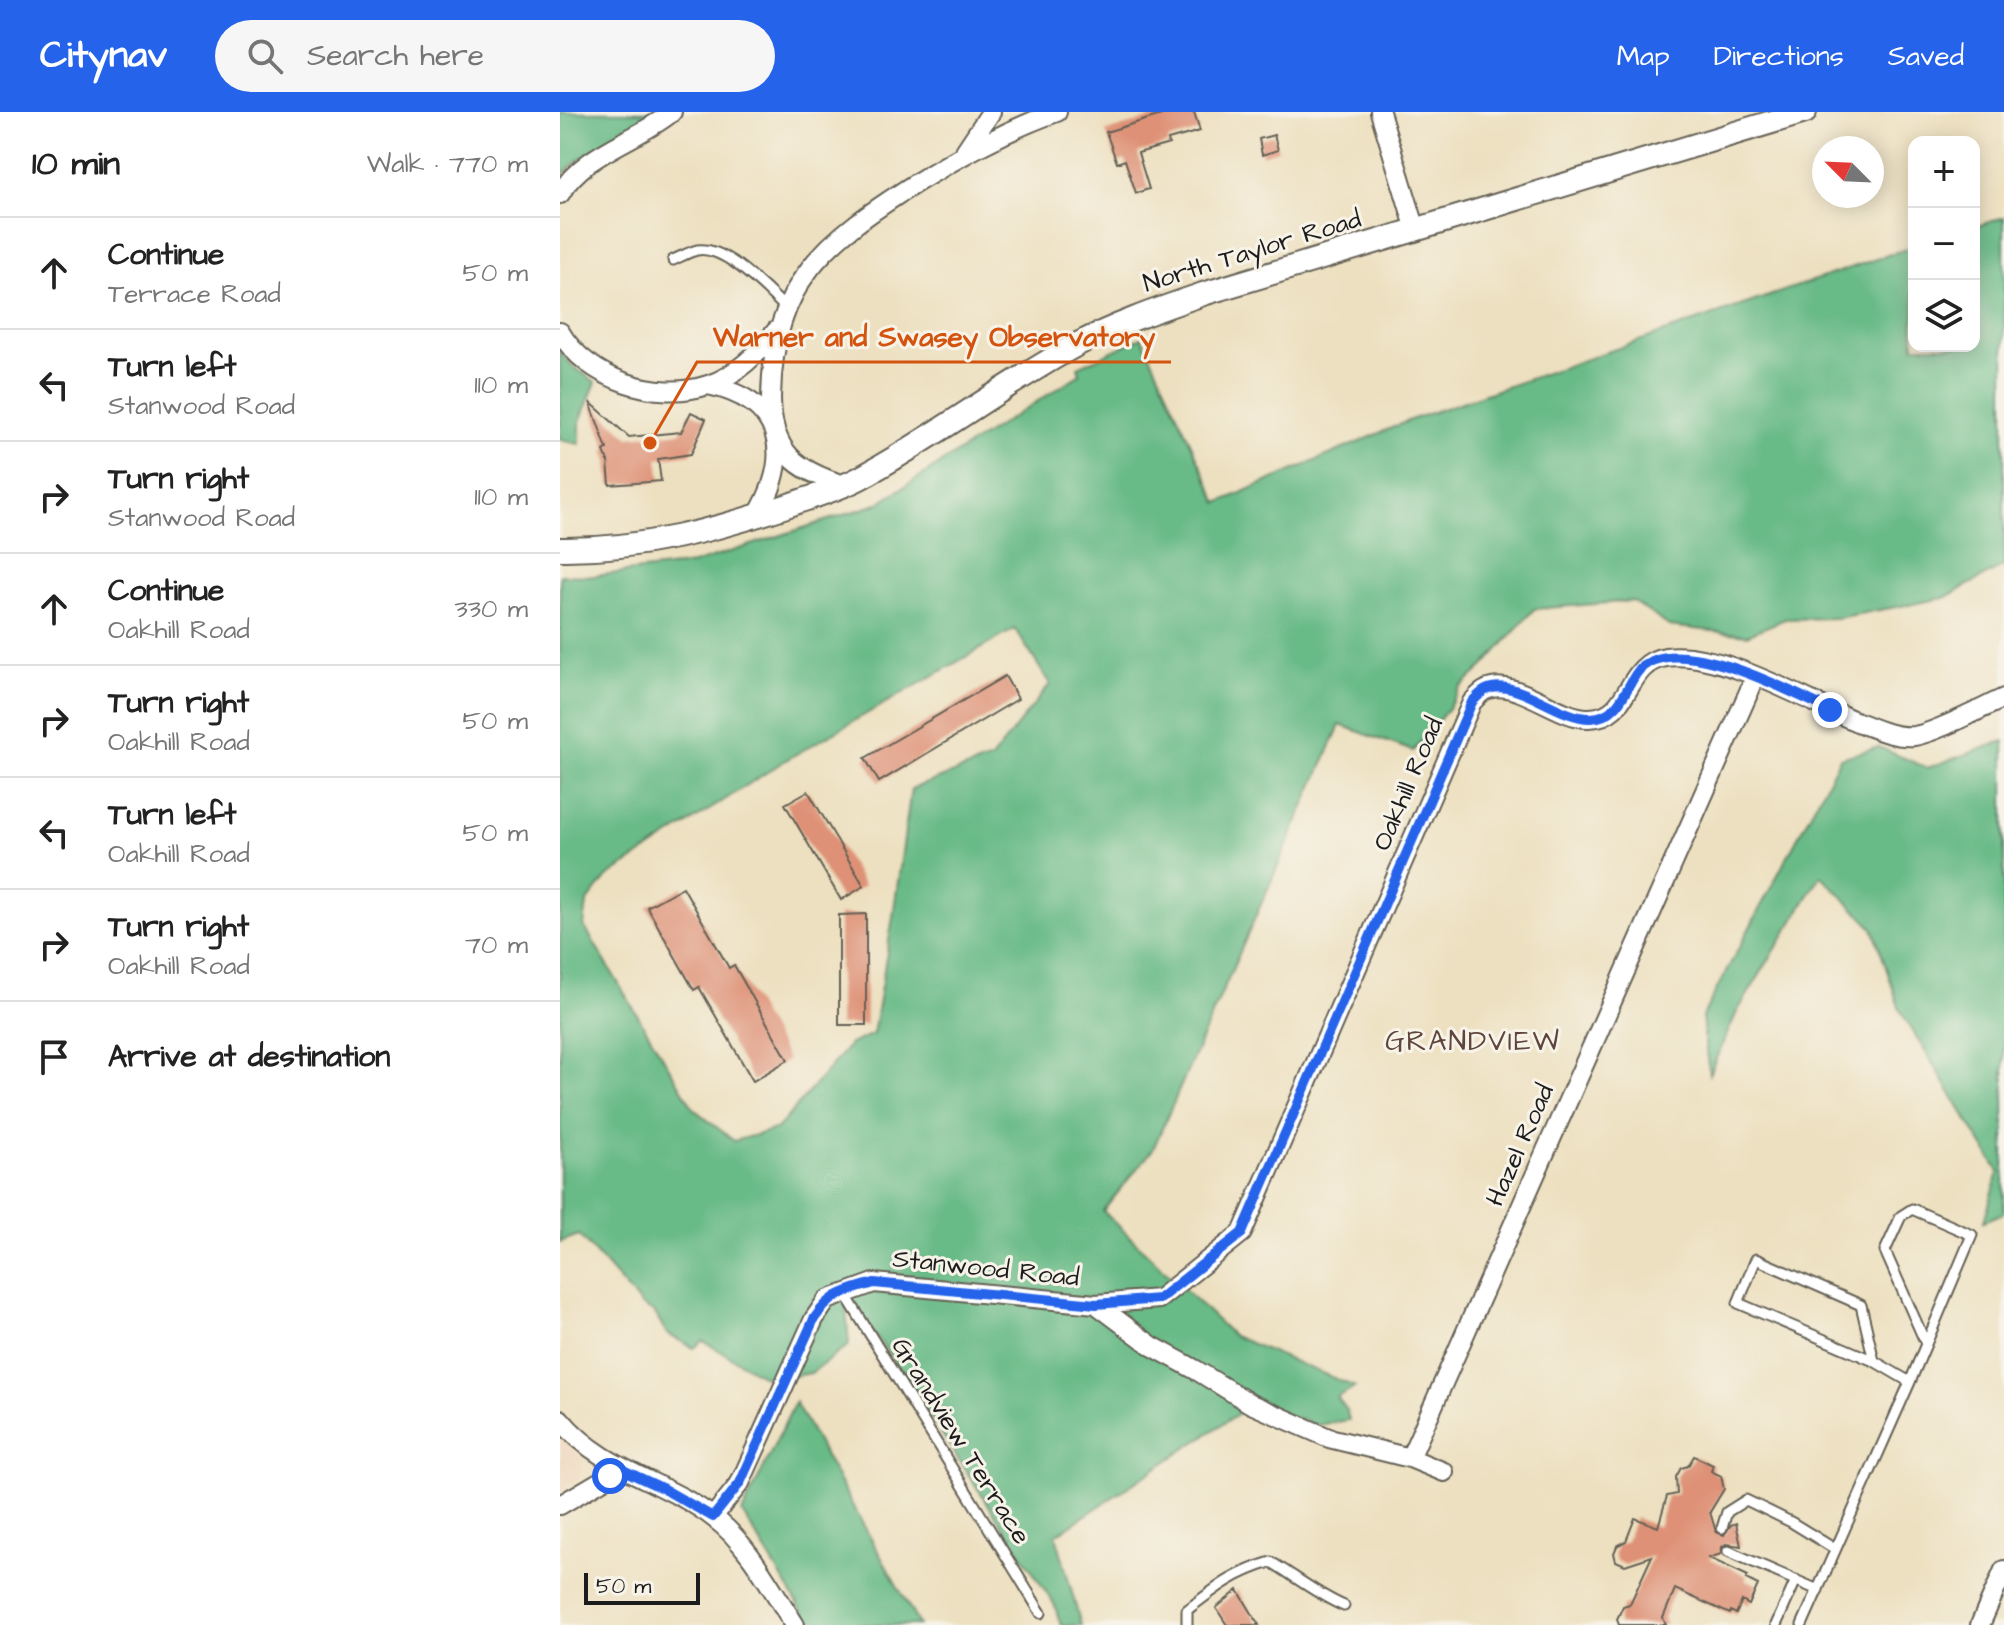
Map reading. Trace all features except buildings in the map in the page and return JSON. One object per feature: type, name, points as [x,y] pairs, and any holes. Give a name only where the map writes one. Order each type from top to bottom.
[{"type":"street","points":[[560,194],[566,184],[591,161],[672,112]]},
{"type":"street","points":[[964,153],[991,112]]},
{"type":"street","points":[[560,332],[577,353],[618,380],[653,389],[676,390],[708,385],[752,357],[783,317],[812,265],[835,240],[874,210],[964,153],[1015,127],[1057,112]]},
{"type":"street","points":[[1380,112],[1416,230]]},
{"type":"street","name":"North Taylor Road","points":[[560,549],[590,549],[689,536],[757,516],[844,485],[942,429],[1005,386],[1108,329],[1203,294],[1805,112]]},
{"type":"street","points":[[757,516],[771,492],[776,474],[778,458],[771,403],[772,365],[783,317]]},
{"type":"street","points":[[708,385],[747,400],[762,413],[794,463],[808,473],[844,485]]},
{"type":"street","name":"Oakhill Road","points":[[1096,1304],[1159,1299],[1242,1233],[1472,702],[1485,690],[1503,686],[1575,716],[1602,717],[1624,697],[1643,665],[1665,657],[1720,662],[1867,726],[1899,736],[1917,736],[2004,698]]},
{"type":"street","name":"Hazel Road","points":[[1410,1458],[1755,678]]},
{"type":"street","name":"Stanwood Road","points":[[713,1517],[740,1483],[814,1319],[827,1300],[874,1283],[1096,1304],[1152,1346],[1251,1404],[1329,1438],[1410,1458],[1444,1472]]},
{"type":"street","points":[[560,1419],[574,1437],[621,1469],[713,1517],[739,1541],[795,1625]]},
{"type":"street","points":[[560,1505],[621,1469]]},
{"type":"street","points":[[1980,1625],[2004,1570]]},
{"type":"lane","points":[[673,260],[697,250],[708,250],[738,265],[783,317]]},
{"type":"lane","points":[[1802,1625],[1910,1382],[1972,1235],[1912,1209],[1901,1216],[1885,1251],[1926,1344]]},
{"type":"lane","points":[[1874,1361],[1861,1305],[1756,1259],[1738,1303],[1874,1361],[1910,1382]]},
{"type":"lane","name":"Grandview Terrace","points":[[844,1292],[1041,1613]]},
{"type":"lane","points":[[1722,1528],[1727,1512],[1746,1500],[1791,1522],[1835,1549]]},
{"type":"lane","points":[[1728,1551],[1818,1590]]},
{"type":"lane","points":[[1187,1625],[1187,1610],[1242,1571],[1271,1562],[1322,1597],[1344,1606]]},
{"type":"lane","points":[[1776,1625],[1796,1580]]},
{"type":"shaded area","points":[[560,1433],[584,1460],[579,1479],[560,1491]]},
{"type":"green space","points":[[560,112],[657,112],[582,157],[560,178]]},
{"type":"green space","points":[[2004,217],[2004,566],[1944,598],[1837,618],[1785,619],[1747,635],[1669,626],[1632,601],[1534,609],[1485,665],[1460,688],[1448,709],[1413,751],[1340,725],[1153,1149],[1103,1211],[1233,1336],[1355,1387],[1337,1397],[1346,1409],[1349,1420],[1318,1425],[1251,1405],[1056,1535],[1081,1625],[1061,1625],[1054,1604],[890,1356],[845,1294],[849,1345],[811,1373],[770,1380],[703,1341],[694,1348],[667,1334],[655,1313],[641,1305],[579,1235],[560,1242],[560,575],[593,576],[693,564],[877,504],[1080,374],[1078,367],[1142,337],[1218,503],[1410,420],[1908,248],[1908,352],[1980,352],[1980,225]],"holes":[[[1015,629],[1050,684],[991,759],[911,789],[873,1034],[850,1044],[777,1129],[734,1141],[694,1109],[584,926],[587,903],[607,877],[784,761]]]},
{"type":"green space","points":[[560,351],[571,365],[596,382],[580,421],[580,444],[560,440]]},
{"type":"green space","points":[[2004,741],[2004,1213],[1984,1221],[1999,1172],[1900,1010],[1873,928],[1821,875],[1737,1012],[1709,1074],[1702,1017],[1840,758],[1879,747],[1927,768]]},
{"type":"green space","points":[[795,1402],[919,1625],[811,1625],[742,1513]]},
{"type":"place","name":"Warner and Swasey Observatory","points":[[650,443]]},
{"type":"district","name":"GRANDVIEW","points":[[1473,1041]]},
{"type":"route","points":[[610,1476],[621,1469],[713,1517],[740,1483],[814,1319],[827,1300],[844,1292],[874,1283],[1096,1304],[1159,1299],[1242,1233],[1472,702],[1485,690],[1503,686],[1575,716],[1602,717],[1624,697],[1643,665],[1665,657],[1679,657],[1720,662],[1830,710]]}]
